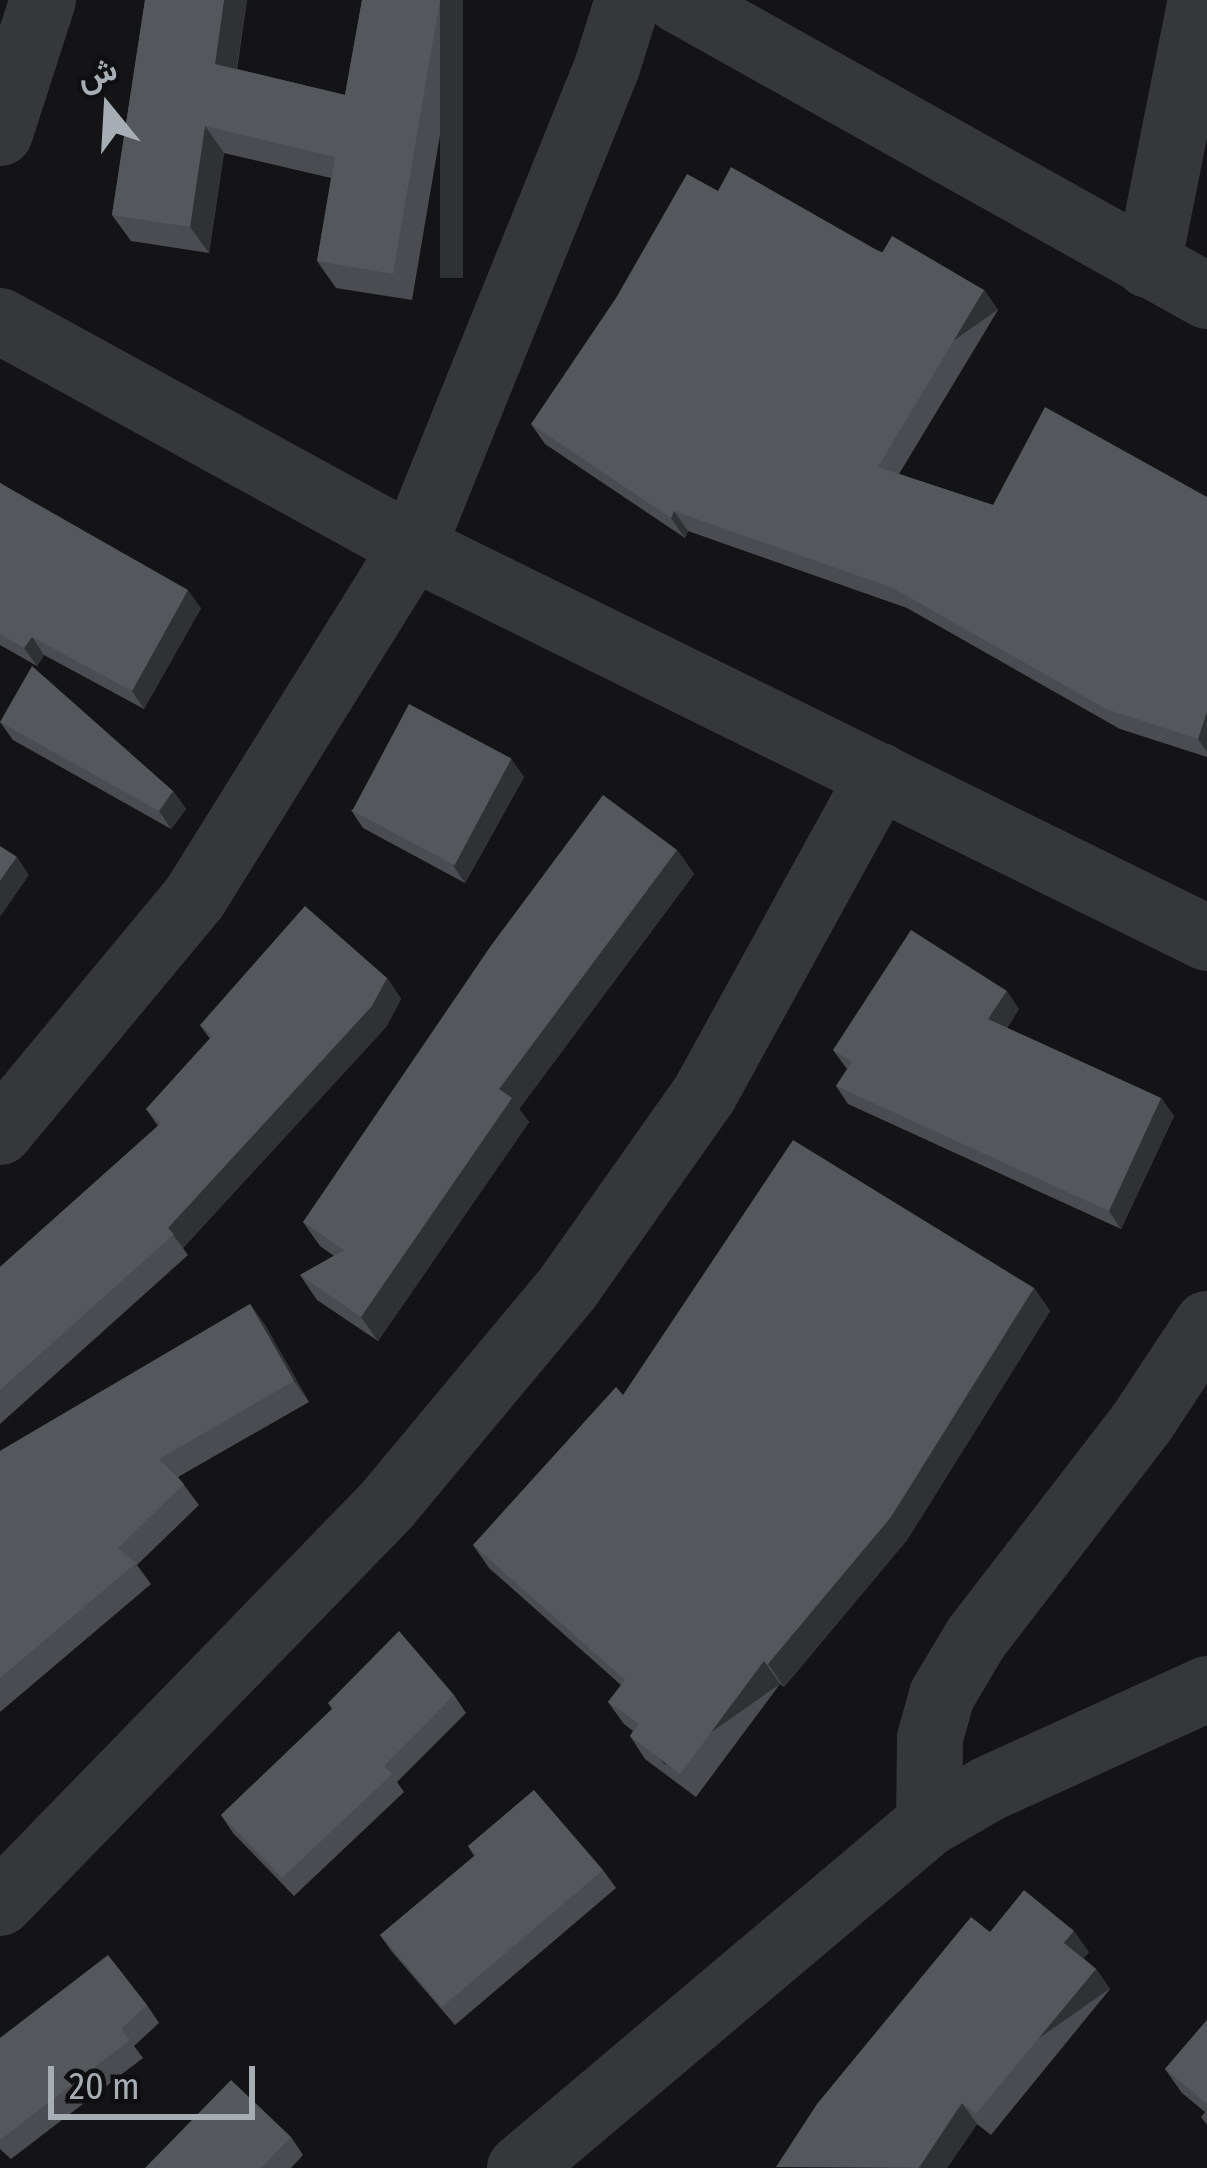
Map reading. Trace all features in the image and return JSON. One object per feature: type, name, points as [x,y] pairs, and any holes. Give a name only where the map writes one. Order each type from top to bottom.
[{"type":"street","points":[[0,133],[43,0]]},
{"type":"street","points":[[0,1132],[194,897],[413,548],[607,67],[628,0]]},
{"type":"street","points":[[678,0],[1207,296]]},
{"type":"street","points":[[1148,265],[1201,0]]},
{"type":"street","points":[[0,321],[413,548],[1207,938]]},
{"type":"street","points":[[0,1903],[386,1506],[569,1286],[704,1093],[879,776]]},
{"type":"street","points":[[929,1823],[930,1738],[942,1695],[976,1638],[1141,1424],[1207,1324]]},
{"type":"street","points":[[520,2168],[929,1823],[990,1788],[1207,1689]]},
{"type":"building","points":[[145,0],[224,0],[215,64],[345,95],[362,0],[440,0],[393,274],[317,261],[335,157],[205,126],[190,227],[112,215]]},
{"type":"building","points":[[731,167],[882,253],[892,236],[984,290],[878,467],[993,505],[1045,407],[1207,497],[1207,711],[1198,739],[1106,709],[893,588],[674,511],[671,518],[531,424],[616,298],[687,174],[718,191]]},
{"type":"building","points":[[0,483],[188,590],[132,691],[32,637],[24,648],[0,634]]},
{"type":"building","points":[[32,666],[173,791],[159,811],[0,722]]},
{"type":"building","points":[[409,704],[511,758],[455,865],[352,811]]},
{"type":"building","points":[[603,795],[677,850],[499,1089],[512,1098],[361,1317],[300,1275],[344,1250],[303,1222],[490,947]]},
{"type":"building","points":[[0,846],[17,857],[0,881]]},
{"type":"building","points":[[305,906],[387,978],[372,1006],[168,1228],[174,1234],[0,1390],[0,1267],[161,1123],[146,1109],[212,1036],[200,1025]]},
{"type":"building","points":[[911,930],[1007,991],[988,1019],[1161,1098],[1109,1211],[836,1086],[852,1062],[833,1050]]},
{"type":"building","points":[[793,1140],[1034,1288],[891,1517],[768,1664],[764,1661],[680,1774],[630,1736],[639,1724],[608,1702],[625,1680],[473,1545],[616,1387],[623,1395]]},
{"type":"building","points":[[250,1304],[294,1381],[159,1459],[184,1484],[118,1548],[136,1563],[0,1678],[0,1451]]},
{"type":"building","points":[[399,1631],[454,1695],[384,1766],[392,1774],[282,1878],[221,1815],[333,1708],[328,1703]]},
{"type":"building","points":[[534,1790],[603,1870],[442,2007],[380,1935],[476,1855],[468,1846]]},
{"type":"building","points":[[1024,1890],[1074,1931],[1064,1943],[1096,1969],[976,2114],[962,2103],[919,2168],[776,2167],[817,2104],[971,1917],[990,1932]]},
{"type":"building","points":[[108,1955],[147,2005],[121,2029],[130,2040],[0,2140],[0,2038]]},
{"type":"building","points":[[1207,2020],[1207,2104],[1165,2069]]},
{"type":"building","points":[[231,2080],[291,2137],[261,2168],[145,2168]]}]
